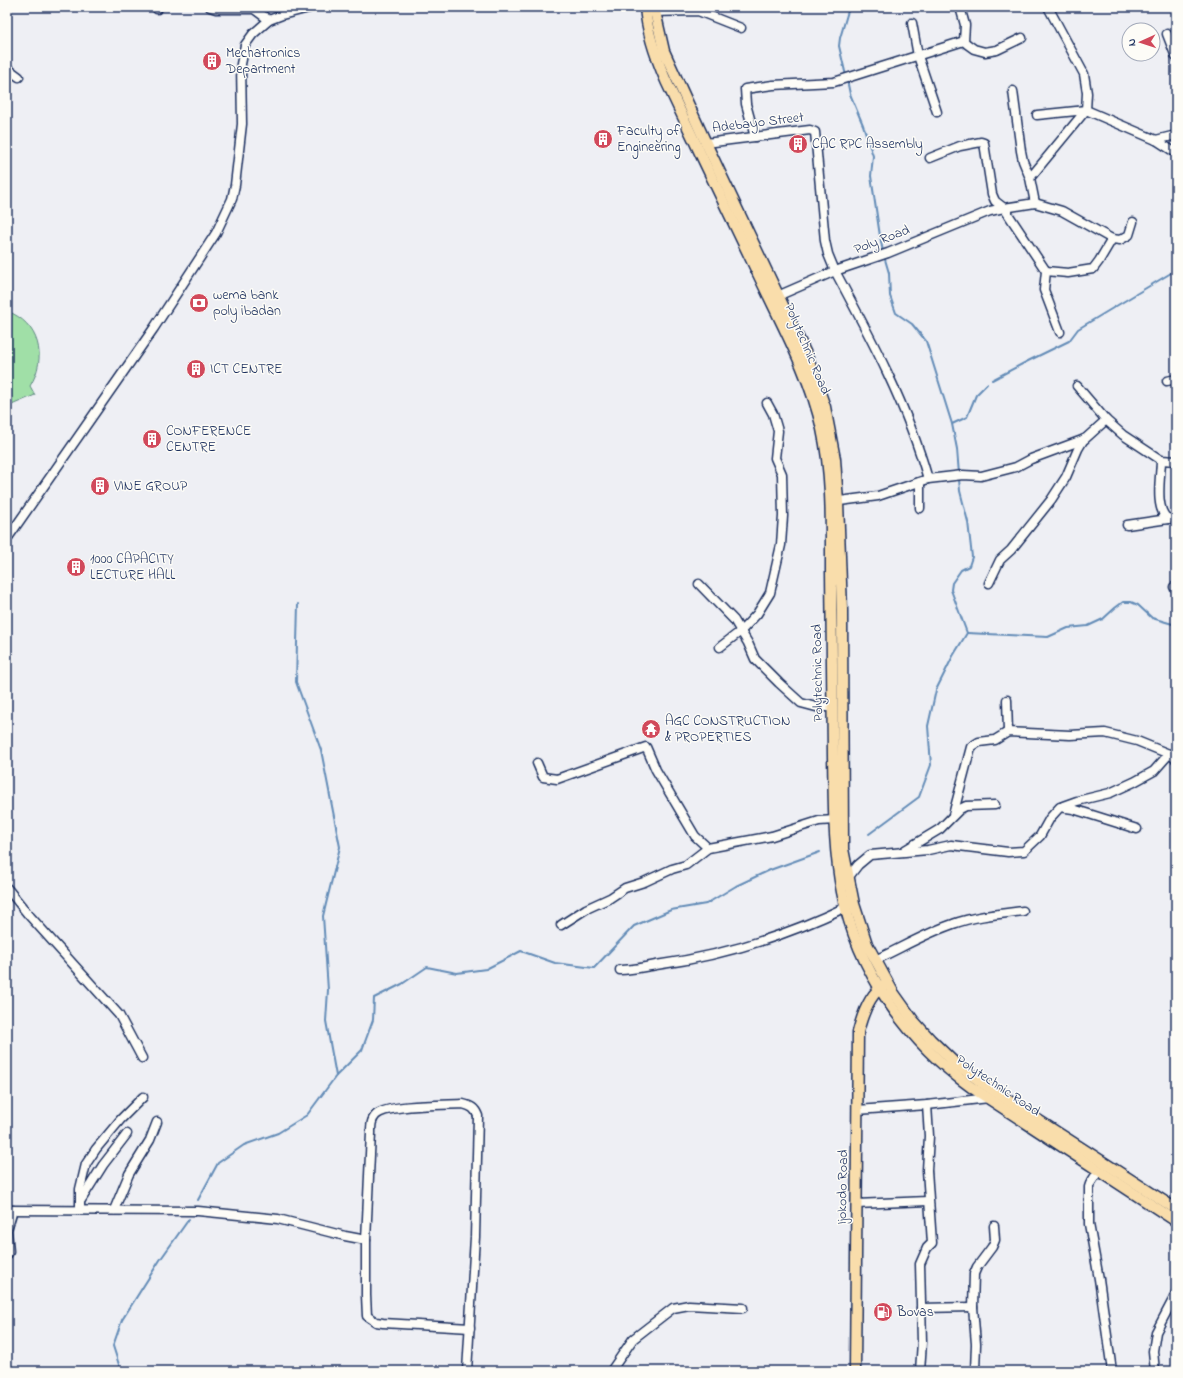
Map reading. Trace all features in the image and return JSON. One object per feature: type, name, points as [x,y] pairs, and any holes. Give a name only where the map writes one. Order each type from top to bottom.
[{"type":"main road","name":"Polytechnic Road","points":[[650,10],[664,51],[706,143],[716,175]]},
{"type":"main road","name":"Polytechnic Road","points":[[650,10],[650,32],[660,68],[716,175],[774,297],[807,356],[825,407],[835,459],[832,707],[837,853],[846,907],[858,945],[886,990],[905,1025],[926,1049],[954,1075],[1176,1221]]},
{"type":"main road","name":"Polytechnic Road","points":[[834,502],[842,610],[843,849],[848,878],[861,929],[886,990],[922,1030],[963,1068],[1027,1113],[1176,1209]]},
{"type":"main road","name":"Ijokodo Road","points":[[855,1371],[858,1032],[863,1014],[875,993],[886,990]]},
{"type":"street","points":[[210,7],[216,9],[254,9],[269,20]]},
{"type":"street","points":[[7,538],[154,328],[216,233],[232,199],[235,185],[242,124],[241,64],[245,45],[253,34],[269,20],[313,7]]},
{"type":"street","points":[[960,7],[964,25],[964,41],[974,49],[985,52],[997,50],[1022,38]]},
{"type":"street","points":[[1030,178],[1086,110],[1087,93],[1084,74],[1048,7]]},
{"type":"street","points":[[650,10],[699,9],[741,28]]},
{"type":"street","points":[[912,23],[918,56],[936,112]]},
{"type":"street","points":[[1167,34],[1176,57]]},
{"type":"street","points":[[755,137],[746,104],[745,89],[773,85],[834,82],[964,41]]},
{"type":"street","points":[[7,68],[19,77]]},
{"type":"street","points":[[1013,91],[1022,156],[1030,178],[1035,203],[1062,211],[1112,239],[1120,240],[1125,238],[1129,234],[1133,222]]},
{"type":"street","points":[[1037,115],[1086,110],[1156,140],[1176,154]]},
{"type":"street","name":"Adebayo Street","points":[[706,143],[813,130],[825,241],[828,254],[835,271]]},
{"type":"street","points":[[1156,140],[1176,136]]},
{"type":"street","points":[[930,158],[960,146],[981,142],[984,143],[992,194],[995,201],[1004,208],[1046,271],[1044,290],[1060,332]]},
{"type":"street","name":"Poly Road","points":[[774,297],[835,271],[888,253],[990,211],[1035,203]]},
{"type":"street","points":[[1046,271],[1068,273],[1093,269],[1112,239]]},
{"type":"street","points":[[835,271],[888,374],[920,450],[924,480],[920,508]]},
{"type":"street","points":[[1167,381],[1176,379]]},
{"type":"street","points":[[1077,386],[1106,420],[1135,444],[1161,460],[1176,461]]},
{"type":"street","points":[[720,647],[741,630],[757,614],[770,593],[781,544],[783,516],[782,474],[775,458],[778,431],[773,414],[767,403]]},
{"type":"street","points":[[989,583],[1000,560],[1011,550],[1051,500],[1066,477],[1078,449],[1085,439],[1106,420]]},
{"type":"street","points":[[834,502],[878,496],[924,480],[953,476],[981,476],[1016,467],[1031,459],[1085,439]]},
{"type":"street","points":[[1161,460],[1160,504],[1163,516],[1172,518]]},
{"type":"street","points":[[1127,525],[1172,518]]},
{"type":"street","points":[[699,584],[734,620],[741,630],[755,659],[801,703],[816,707],[832,707]]},
{"type":"street","points":[[1007,700],[1008,732]]},
{"type":"street","points":[[953,815],[971,747],[980,742],[995,740],[1008,732],[1070,734],[1105,733],[1137,741],[1169,754],[1176,759]]},
{"type":"street","points":[[537,764],[544,777],[557,779],[646,747],[656,770],[695,836],[708,848]]},
{"type":"street","points":[[848,878],[858,865],[870,855],[902,851],[928,850],[951,845],[1008,852],[1024,851],[1040,836],[1050,818],[1060,808],[1077,801],[1110,793],[1134,782],[1154,771],[1169,754]]},
{"type":"street","points":[[902,851],[940,829],[953,815],[966,806],[995,805]]},
{"type":"street","points":[[1060,808],[1073,809],[1137,829]]},
{"type":"street","points":[[561,925],[586,908],[610,898],[625,888],[686,865],[708,848],[772,836],[819,821],[835,820]]},
{"type":"street","points":[[7,888],[27,913],[119,1016],[142,1058]]},
{"type":"street","points":[[620,970],[689,960],[766,940],[820,920],[846,907]]},
{"type":"street","points":[[875,960],[953,923],[980,917],[1023,911]]},
{"type":"street","points":[[80,1210],[80,1189],[86,1164],[96,1149],[121,1119],[143,1097]]},
{"type":"street","points":[[857,1110],[927,1105],[989,1098]]},
{"type":"street","points":[[467,1371],[470,1328],[476,1237],[478,1116],[475,1109],[463,1104],[403,1107],[382,1111],[376,1115],[372,1122],[370,1133],[366,1240],[367,1316],[376,1322],[383,1323],[470,1328]]},
{"type":"street","points":[[920,1371],[922,1342],[920,1264],[927,1248],[932,1243],[928,1201],[927,1105]]},
{"type":"street","points":[[114,1210],[129,1174],[150,1140],[157,1122]]},
{"type":"street","points":[[80,1201],[103,1165],[127,1134]]},
{"type":"street","points":[[1099,1170],[1090,1184],[1089,1224],[1099,1279],[1112,1371]]},
{"type":"street","points":[[856,1204],[928,1201]]},
{"type":"street","points":[[7,1255],[9,1252],[7,1230],[10,1210],[198,1211],[278,1219],[366,1240]]},
{"type":"street","points":[[975,1371],[976,1344],[973,1307],[974,1274],[977,1267],[992,1246],[994,1240],[994,1226]]},
{"type":"street","points":[[1155,1371],[1153,1351],[1156,1332],[1176,1294]]},
{"type":"street","points":[[611,1371],[633,1339],[673,1308],[689,1305],[743,1308]]},
{"type":"street","points":[[921,1308],[973,1307]]},
{"type":"green space","points":[[7,311],[18,316],[27,324],[33,332],[39,353],[35,375],[30,386],[35,395],[7,407]]},
{"type":"waterway","points":[[846,76],[839,46],[848,11],[847,7]]},
{"type":"waterway","points":[[847,80],[850,94],[863,125],[873,156],[871,176],[883,252]]},
{"type":"waterway","points":[[884,256],[889,273],[890,296],[896,313],[912,324],[926,341],[952,424],[957,449],[959,474]]},
{"type":"waterway","points":[[992,380],[1069,341],[1078,329],[1176,270]]},
{"type":"waterway","points":[[952,424],[967,417],[976,395],[987,384]]},
{"type":"waterway","points":[[869,834],[919,797],[931,765],[928,726],[936,690],[953,656],[967,633],[951,590],[952,583],[961,570],[969,566],[972,557],[968,522],[960,491],[959,479]]},
{"type":"waterway","points":[[967,633],[1048,637],[1068,628],[1088,626],[1103,619],[1123,602],[1131,602],[1138,605],[1152,618],[1176,625]]},
{"type":"waterway","points":[[298,604],[296,682],[321,750],[340,847],[323,916],[328,990],[326,1021],[336,1076]]},
{"type":"waterway","points":[[198,1200],[218,1163],[244,1145],[278,1133],[307,1115],[336,1076],[362,1050],[373,1020],[374,998],[402,984],[427,967],[457,973],[486,969],[521,951],[555,963],[594,968],[634,926],[671,910],[706,904],[736,886],[770,870],[820,852]]},
{"type":"waterway","points":[[121,1371],[113,1346],[122,1320],[160,1260],[189,1219]]},
{"type":"place","name":"Mechatronics Department","points":[[212,61]]},
{"type":"place","name":"Faculty of Engineering","points":[[603,139]]},
{"type":"place","name":"CAC RPC Assembly","points":[[798,144]]},
{"type":"place","name":"wema bank poly ibadan","points":[[199,303]]},
{"type":"place","name":"ICT CENTRE","points":[[196,369]]},
{"type":"place","name":"CONFERENCE CENTRE","points":[[152,439]]},
{"type":"place","name":"VINE GROUP","points":[[100,486]]},
{"type":"place","name":"1000 CAPACITY LECTURE HALL","points":[[76,567]]},
{"type":"place","name":"AGC CONSTRUCTION & PROPERTIES","points":[[651,729]]},
{"type":"place","name":"Bovas","points":[[883,1312]]}]
